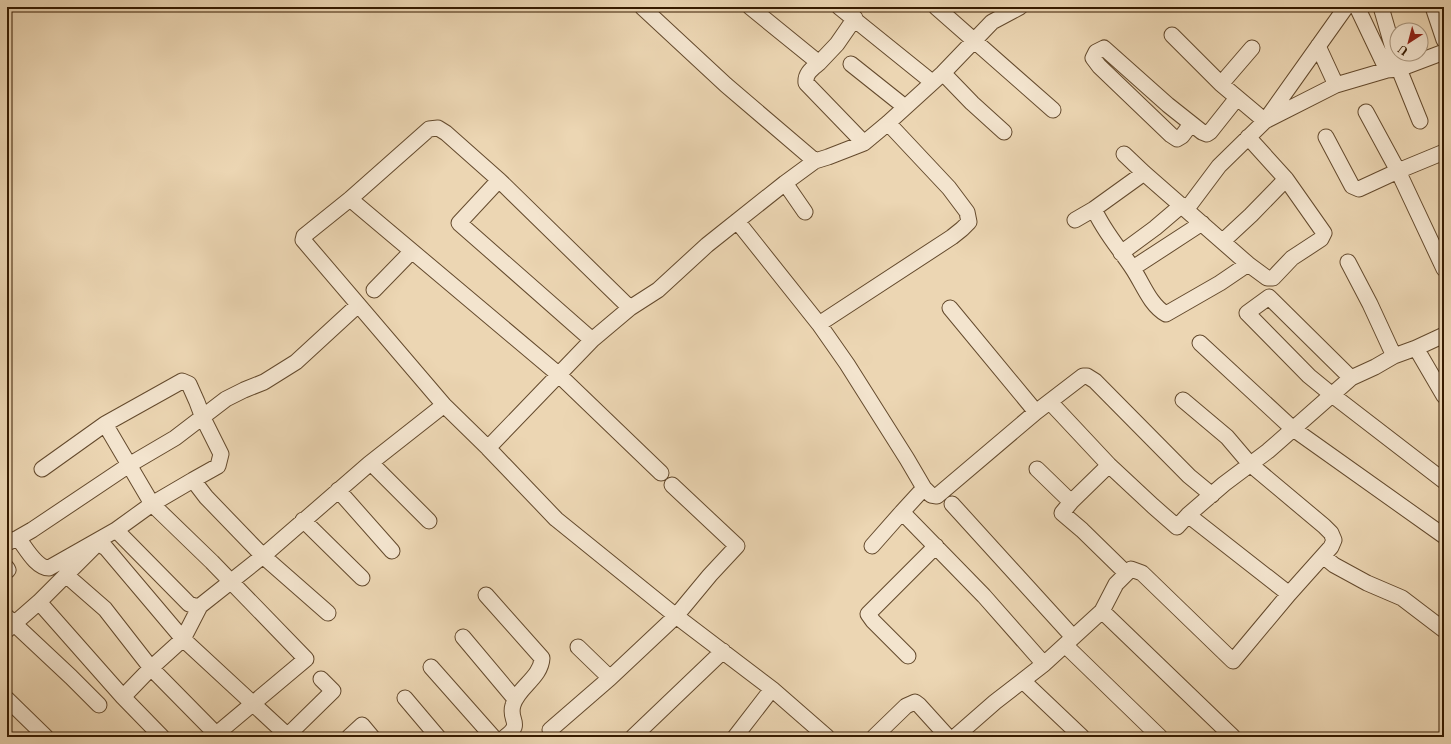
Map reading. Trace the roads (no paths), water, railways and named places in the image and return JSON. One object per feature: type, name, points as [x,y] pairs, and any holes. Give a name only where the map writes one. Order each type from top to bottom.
[{"type":"street","points":[[642,7],[726,85],[815,161]]},
{"type":"street","points":[[750,7],[819,63]]},
{"type":"street","points":[[839,7],[938,77],[972,103],[1004,132]]},
{"type":"street","points":[[936,7],[1053,110]]},
{"type":"street","points":[[488,448],[592,340],[630,308],[658,290],[707,245],[815,161],[828,158],[864,143],[938,77],[992,22],[1020,7]]},
{"type":"street","points":[[1121,253],[1184,208],[1219,166],[1265,121],[1346,7]]},
{"type":"street","points":[[1357,7],[1420,121]]},
{"type":"street","points":[[1381,7],[1393,70]]},
{"type":"street","points":[[1433,7],[1444,40]]},
{"type":"street","points":[[855,18],[837,44],[819,63],[808,71],[805,78],[806,83],[864,143]]},
{"type":"street","points":[[1172,35],[1221,84],[1265,121]]},
{"type":"street","points":[[1318,46],[1336,85]]},
{"type":"street","points":[[1191,124],[1177,139],[1171,135],[1099,66],[1093,58],[1096,52],[1104,48],[1191,124],[1207,134],[1237,98]]},
{"type":"street","points":[[1221,84],[1252,48]]},
{"type":"street","points":[[1265,121],[1336,85],[1393,70],[1444,52]]},
{"type":"street","points":[[851,64],[905,107]]},
{"type":"street","points":[[1366,112],[1398,171],[1444,270]]},
{"type":"street","points":[[819,324],[952,237],[969,222],[967,212],[949,188],[888,123]]},
{"type":"street","points":[[630,308],[499,180],[446,133],[438,128],[429,129],[350,199],[304,236],[303,240],[444,405],[488,448],[556,519],[676,616],[772,689],[827,737]]},
{"type":"street","points":[[1326,137],[1355,189],[1359,189],[1444,152]]},
{"type":"street","points":[[1124,154],[1248,264],[1267,278],[1273,278],[1292,258],[1323,236],[1324,233],[1286,178],[1248,138]]},
{"type":"street","points":[[1075,220],[1094,209],[1144,173]]},
{"type":"street","points":[[1223,241],[1286,178]]},
{"type":"street","points":[[499,180],[459,222],[592,340]]},
{"type":"street","points":[[785,183],[805,212]]},
{"type":"street","points":[[350,199],[558,374],[661,473]]},
{"type":"street","points":[[1094,209],[1099,221],[1133,268],[1156,306],[1166,314],[1220,283],[1248,264]]},
{"type":"street","points":[[737,221],[819,324],[847,364],[924,488],[930,495],[937,496],[1036,412],[1083,376],[1090,378],[1189,476],[1212,495]]},
{"type":"street","points":[[1133,268],[1202,223]]},
{"type":"street","points":[[374,290],[412,251]]},
{"type":"street","points":[[1348,262],[1370,304],[1394,356]]},
{"type":"street","points":[[1351,378],[1269,297],[1247,313],[1300,367],[1331,394],[1444,481]]},
{"type":"street","points":[[42,469],[106,424],[182,381],[189,384],[203,418],[221,454],[218,466],[152,504],[116,530],[49,568],[44,568],[39,565],[13,540],[129,465],[175,438],[203,418],[226,399],[264,382],[296,362],[358,304]]},
{"type":"street","points":[[950,308],[1036,412]]},
{"type":"street","points":[[1050,402],[1109,465],[1177,527],[1188,515],[1268,451],[1292,428],[1351,378],[1394,356],[1444,335]]},
{"type":"street","points":[[1200,343],[1292,428],[1444,536]]},
{"type":"street","points":[[1416,348],[1444,396]]},
{"type":"street","points":[[955,737],[995,702],[1044,664],[1102,611],[1116,584],[1131,569],[1142,574],[1233,661],[1289,594],[1331,548],[1334,540],[1331,533],[1324,526],[1250,464],[1227,437],[1183,400]]},
{"type":"street","points":[[123,697],[151,668],[183,639],[200,606],[263,556],[338,490],[444,405]]},
{"type":"street","points":[[66,575],[105,609],[151,668],[216,736],[306,659],[152,504],[106,424]]},
{"type":"street","points":[[371,463],[429,521]]},
{"type":"street","points":[[1109,465],[1071,502],[1062,513],[1126,573]]},
{"type":"street","points":[[1037,469],[1071,502]]},
{"type":"street","points":[[193,480],[206,497],[263,556],[328,613]]},
{"type":"street","points":[[550,730],[610,678],[676,616],[710,575],[737,546],[672,485]]},
{"type":"street","points":[[872,546],[924,488]]},
{"type":"street","points":[[338,490],[392,551]]},
{"type":"street","points":[[952,504],[1069,641],[1152,735]]},
{"type":"street","points":[[902,512],[984,596],[1044,664]]},
{"type":"street","points":[[1188,515],[1289,594]]},
{"type":"street","points":[[303,520],[362,578]]},
{"type":"street","points":[[116,530],[189,604],[200,606]]},
{"type":"street","points":[[99,705],[71,677],[9,624],[39,602],[96,544],[101,544],[106,548],[183,639],[288,736],[333,691],[321,679]]},
{"type":"street","points":[[908,656],[873,621],[868,614],[936,546]]},
{"type":"street","points":[[1323,556],[1334,565],[1367,583],[1402,598],[1444,630]]},
{"type":"street","points":[[486,595],[542,658],[540,669],[515,699],[512,707],[515,727],[513,731],[505,737]]},
{"type":"street","points":[[39,602],[123,697],[162,737]]},
{"type":"street","points":[[1102,611],[1232,737]]},
{"type":"street","points":[[463,637],[515,699]]},
{"type":"street","points":[[578,647],[610,678]]},
{"type":"street","points":[[634,737],[723,651]]},
{"type":"street","points":[[431,667],[493,737]]},
{"type":"street","points":[[1024,681],[1082,737]]},
{"type":"street","points":[[735,737],[772,689]]},
{"type":"street","points":[[405,698],[438,737]]},
{"type":"street","points":[[7,699],[46,737]]},
{"type":"street","points":[[874,737],[906,706],[915,702],[948,737]]},
{"type":"street","points":[[349,737],[362,725],[372,737]]}]
